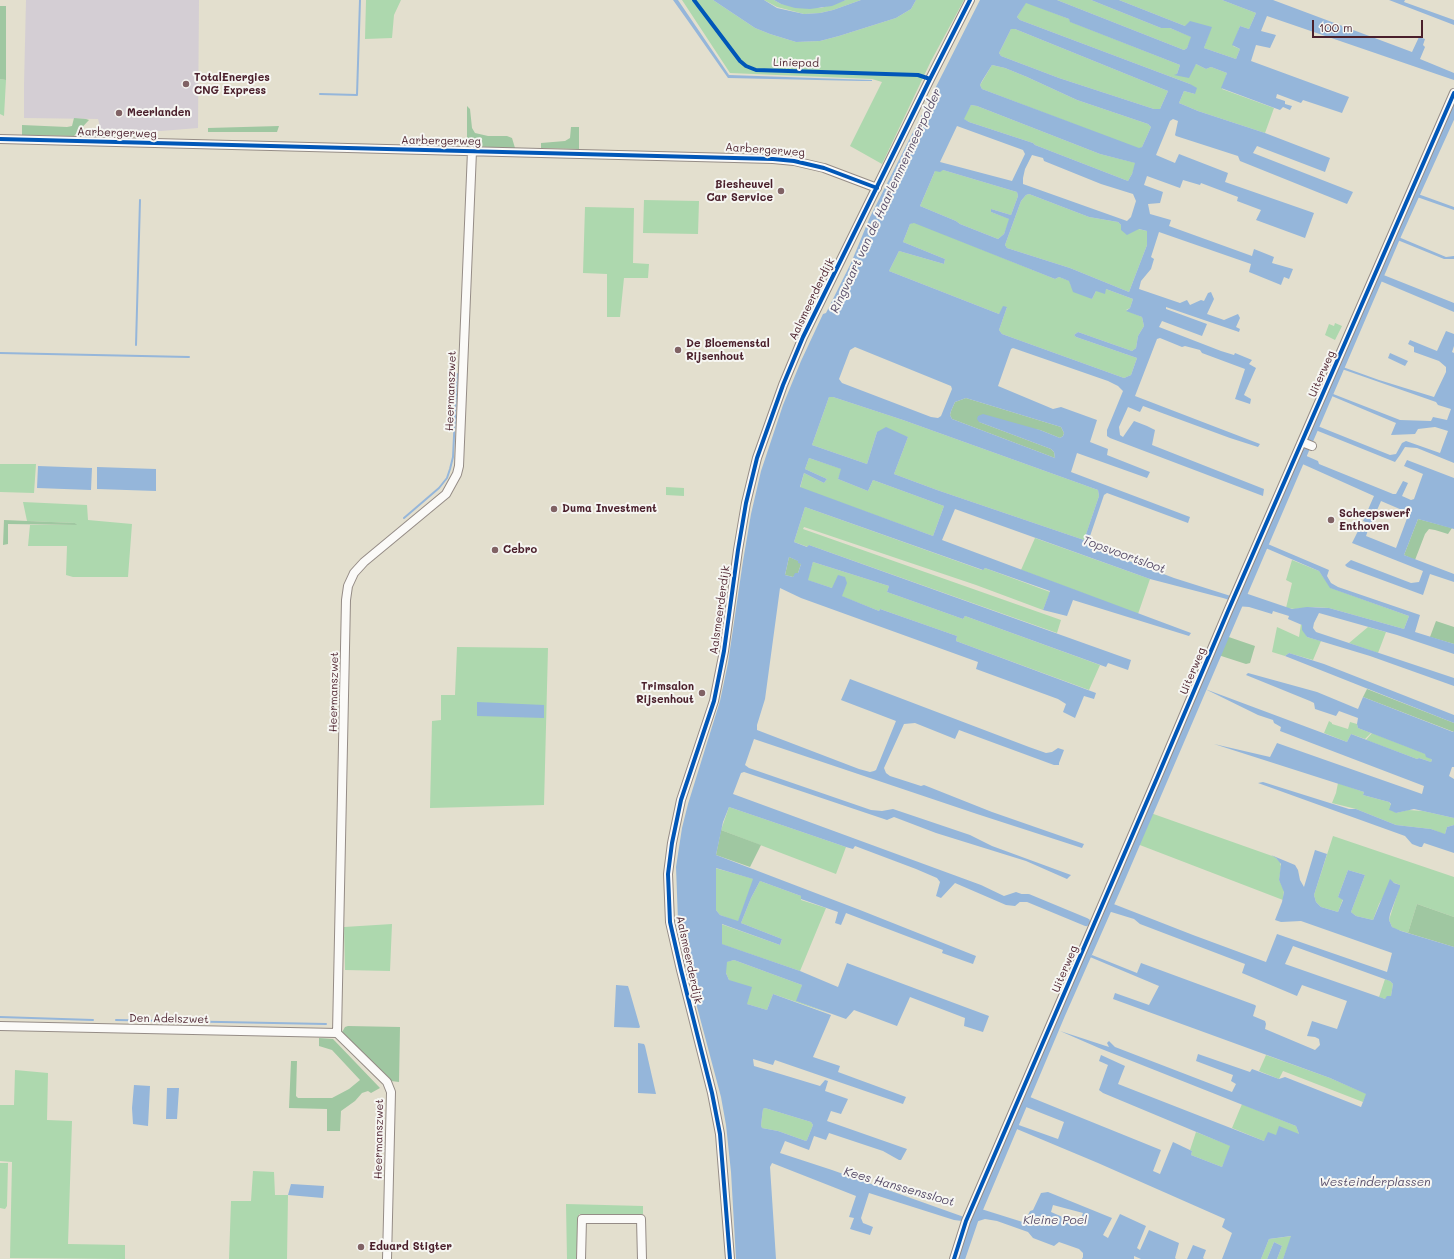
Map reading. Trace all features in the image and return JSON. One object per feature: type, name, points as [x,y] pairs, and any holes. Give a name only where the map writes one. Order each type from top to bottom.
[{"type":"street","name":"Aalsmeerderdijk","points":[[730,1259],[720,1134],[712,1093],[680,970],[670,922],[668,874],[672,843],[681,800],[714,701],[724,651],[746,502],[757,458],[783,386],[803,337],[970,0]]},
{"type":"street","name":"Uiterweg","points":[[954,1259],[968,1219],[1231,603],[1306,444],[1454,93]]},
{"type":"street","name":"Aarbergerweg","points":[[0,139],[783,160],[824,168],[877,188]]},
{"type":"street","name":"Heermanszwet","points":[[387,1259],[390,1092],[387,1082],[338,1033],[348,586],[354,573],[364,562],[446,494],[457,474],[459,466],[472,151]]},
{"type":"street","name":"Den Adelszwet","points":[[0,1026],[338,1033]]},
{"type":"street","points":[[581,1259],[582,1219],[641,1219],[642,1259]]},
{"type":"shaded area","points":[[26,0],[199,0],[198,128],[161,131],[101,131],[98,119],[24,118]]},
{"type":"green space","points":[[366,0],[401,0],[394,15],[392,38],[365,39]]},
{"type":"green space","points":[[682,0],[713,0],[755,28],[796,42],[820,41],[896,18],[911,9],[916,0],[964,0],[931,61],[882,164],[850,146],[882,82],[872,79],[730,73]]},
{"type":"green space","points":[[764,0],[774,0],[781,4],[821,8],[846,0],[861,0],[833,10],[804,14],[777,7]]},
{"type":"green space","points":[[1057,0],[1091,0],[1161,28],[1170,28],[1192,37],[1187,48],[1184,50]]},
{"type":"green space","points":[[1119,0],[1222,0],[1256,13],[1249,29],[1240,26],[1233,46],[1240,49],[1236,59],[1204,48],[1211,27],[1185,26]]},
{"type":"green space","points":[[1026,2],[1069,19],[1071,22],[1180,65],[1177,74],[1196,64],[1206,69],[1211,67],[1227,73],[1222,89],[1274,108],[1265,133],[1198,111],[1179,103],[1184,91],[1195,94],[1190,84],[1020,20],[1017,17]]},
{"type":"green space","points":[[0,6],[6,6],[6,80],[0,79]]},
{"type":"green space","points":[[1011,29],[1015,29],[1168,91],[1160,109],[1154,109],[1059,78],[1001,56],[999,53]]},
{"type":"green space","points":[[992,65],[1005,68],[1027,77],[1077,100],[1148,124],[1151,127],[1142,147],[1139,149],[982,89],[980,85]]},
{"type":"green space","points":[[0,79],[6,80],[4,116],[0,114]]},
{"type":"green space","points":[[971,105],[1100,154],[1136,163],[1132,174],[1128,181],[1033,143],[969,122],[963,119]]},
{"type":"green space","points":[[467,106],[470,109],[472,128],[475,133],[488,136],[507,136],[512,138],[515,148],[467,146]]},
{"type":"green space","points":[[74,118],[89,120],[74,136],[22,135],[22,125],[67,127],[72,126]]},
{"type":"green space","points":[[279,126],[277,132],[208,132],[208,128]]},
{"type":"green space","points":[[571,127],[579,127],[579,149],[541,148],[541,143],[565,141],[570,138]]},
{"type":"green space","points":[[943,170],[1017,192],[1018,196],[1011,215],[991,209],[991,212],[1010,219],[1004,234],[998,239],[920,206],[935,171]]},
{"type":"green space","points":[[1029,194],[1089,217],[1118,222],[1121,225],[1147,231],[1147,245],[1129,292],[1070,268],[1007,248],[1005,245],[1021,201],[1026,195]]},
{"type":"green space","points":[[644,200],[699,201],[698,234],[643,233]]},
{"type":"green space","points":[[585,207],[634,208],[633,263],[649,264],[648,278],[624,278],[620,317],[607,317],[607,274],[583,273]]},
{"type":"green space","points":[[914,222],[1055,279],[1059,277],[1070,281],[1071,286],[1092,299],[1096,291],[1106,289],[1133,299],[1130,308],[1126,310],[1142,317],[1144,326],[1138,336],[1136,348],[1132,351],[1078,332],[1074,335],[1137,358],[1131,375],[1124,378],[1002,334],[999,330],[1007,307],[999,314],[889,271],[899,251],[944,264],[945,259],[903,242],[910,224]]},
{"type":"green space","points":[[1335,323],[1342,326],[1335,340],[1325,335],[1329,324],[1334,326]]},
{"type":"green space","points":[[829,397],[903,420],[1098,490],[1099,496],[1084,540],[894,474],[908,437],[877,432],[867,464],[812,445]]},
{"type":"green space","points":[[966,398],[1061,427],[1064,433],[1060,438],[1040,430],[979,422],[1051,449],[1054,452],[1055,458],[952,419],[950,415],[955,402]]},
{"type":"green space","points":[[809,458],[842,469],[838,479],[868,491],[873,480],[944,506],[933,536],[800,488],[804,473],[824,483],[827,479],[805,469]]},
{"type":"green space","points":[[0,464],[36,464],[34,493],[0,492]]},
{"type":"green space","points":[[666,487],[684,488],[684,496],[666,495]]},
{"type":"green space","points":[[23,502],[87,505],[88,520],[132,524],[128,577],[73,577],[66,575],[67,546],[28,546],[30,525],[76,525],[75,523],[27,521]]},
{"type":"green space","points":[[805,507],[982,570],[985,568],[1050,592],[1043,610],[976,585],[804,527],[803,529],[1061,620],[1057,633],[809,545],[808,547],[794,542]]},
{"type":"green space","points":[[1418,519],[1452,528],[1448,534],[1429,529],[1425,534],[1415,560],[1404,555]]},
{"type":"green space","points":[[4,520],[75,523],[77,525],[8,524],[8,544],[3,545]]},
{"type":"green space","points":[[1035,538],[1150,579],[1138,614],[1021,570]]},
{"type":"green space","points":[[789,557],[799,561],[801,564],[798,573],[793,577],[785,575]]},
{"type":"green space","points":[[1292,560],[1319,571],[1331,588],[1409,616],[1404,629],[1329,608],[1286,608],[1292,583],[1286,580]]},
{"type":"green space","points":[[813,562],[889,586],[887,592],[963,619],[965,616],[1100,665],[1089,690],[956,641],[957,636],[880,609],[879,611],[841,596],[832,588],[807,580]]},
{"type":"green space","points":[[1436,621],[1454,627],[1454,644],[1430,637]]},
{"type":"green space","points":[[1301,624],[1307,637],[1321,641],[1313,660],[1289,653],[1285,656],[1272,652],[1277,627],[1299,637]]},
{"type":"green space","points":[[1368,627],[1386,632],[1378,653],[1349,643]]},
{"type":"green space","points":[[1220,634],[1255,646],[1250,663],[1246,664],[1212,653]]},
{"type":"green space","points":[[457,647],[548,648],[544,805],[430,808],[432,721],[441,720],[441,695],[455,695]]},
{"type":"green space","points":[[1367,689],[1454,723],[1454,732],[1363,697]]},
{"type":"green space","points":[[1329,721],[1332,724],[1348,729],[1350,722],[1357,724],[1358,728],[1371,733],[1365,739],[1351,734],[1347,742],[1324,733]]},
{"type":"green space","points":[[1372,733],[1426,754],[1432,760],[1431,762],[1419,758],[1417,759],[1366,740]]},
{"type":"green space","points":[[1338,783],[1364,792],[1363,795],[1389,802],[1396,813],[1408,810],[1423,811],[1454,818],[1454,825],[1447,827],[1445,834],[1443,834],[1431,829],[1396,825],[1356,809],[1332,803]]},
{"type":"green space","points":[[729,807],[846,847],[836,874],[721,830]]},
{"type":"green space","points":[[1145,811],[1275,857],[1280,862],[1281,867],[1279,880],[1284,890],[1283,900],[1132,842]]},
{"type":"green space","points":[[721,830],[761,845],[750,867],[716,855]]},
{"type":"green space","points":[[1333,836],[1454,877],[1454,917],[1417,904],[1408,933],[1395,929],[1392,927],[1389,920],[1400,885],[1392,882],[1379,904],[1373,920],[1356,916],[1351,912],[1365,875],[1348,870],[1338,897],[1343,899],[1338,912],[1321,907],[1316,902],[1314,895]]},
{"type":"green space","points":[[715,868],[754,879],[738,922],[720,915],[716,910]]},
{"type":"green space","points":[[760,881],[801,896],[801,900],[826,908],[800,971],[721,944],[721,924],[780,945],[782,939],[741,923]]},
{"type":"green space","points":[[1417,904],[1454,917],[1454,947],[1408,933]]},
{"type":"green space","points":[[392,924],[390,971],[345,970],[344,927]]},
{"type":"green space","points":[[734,960],[802,985],[797,1001],[831,1014],[773,994],[767,1010],[747,1004],[729,980],[726,973],[726,962]]},
{"type":"green space","points":[[1385,979],[1393,984],[1391,996],[1385,999],[1379,997]]},
{"type":"green space","points":[[345,1027],[400,1027],[399,1082],[391,1081],[341,1034]]},
{"type":"green space","points":[[319,1038],[333,1039],[380,1088],[371,1093],[368,1091],[362,1093],[355,1101],[341,1111],[340,1131],[327,1131],[327,1109],[289,1108],[291,1061],[297,1061],[296,1096],[298,1098],[332,1098],[349,1089],[360,1080],[332,1050],[319,1046]]},
{"type":"green space","points":[[1266,1055],[1330,1078],[1367,1094],[1363,1102],[1283,1071],[1279,1079],[1259,1071]]},
{"type":"green space","points":[[15,1070],[48,1073],[47,1120],[72,1121],[68,1244],[125,1245],[125,1259],[10,1258],[12,1162],[0,1161],[0,1105],[14,1105]]},
{"type":"green space","points":[[1242,1104],[1296,1126],[1299,1134],[1276,1135],[1264,1141],[1232,1128]]},
{"type":"green space","points":[[765,1108],[811,1122],[813,1125],[807,1140],[806,1141],[778,1131],[762,1128],[763,1109]]},
{"type":"green space","points":[[1196,1132],[1231,1146],[1222,1167],[1191,1155],[1192,1151],[1190,1150]]},
{"type":"green space","points":[[0,1163],[8,1163],[7,1206],[5,1209],[0,1208]]},
{"type":"green space","points":[[253,1171],[274,1172],[275,1195],[288,1195],[287,1259],[229,1259],[231,1201],[251,1201]]},
{"type":"green space","points":[[566,1204],[643,1206],[643,1214],[579,1214],[576,1259],[567,1259]]},
{"type":"green space","points":[[1292,1236],[1283,1259],[1277,1259],[1282,1246],[1274,1242],[1267,1259],[1261,1259],[1269,1239]]},
{"type":"water","points":[[673,0],[678,0],[729,75],[872,81],[728,78]]},
{"type":"water","points":[[713,0],[764,0],[777,8],[804,14],[833,10],[861,0],[916,0],[911,9],[896,18],[820,41],[796,42],[755,28]]},
{"type":"water","points":[[774,0],[846,0],[832,6],[810,9],[795,8],[781,4]]},
{"type":"water","name":"Ringvaart van de Haarlemmermeerpolder","points":[[980,0],[1057,0],[1184,50],[1187,48],[1191,37],[1170,28],[1161,28],[1091,0],[1119,0],[1185,26],[1190,21],[1212,27],[1204,48],[1236,59],[1240,49],[1232,45],[1240,26],[1249,29],[1256,13],[1222,0],[1273,0],[1412,52],[1419,37],[1425,39],[1423,45],[1425,47],[1420,59],[1454,73],[1454,80],[1267,16],[1261,31],[1276,35],[1270,48],[1256,45],[1251,61],[1349,97],[1342,113],[1303,100],[1301,103],[1277,94],[1276,98],[1285,101],[1285,104],[1292,106],[1290,110],[1283,107],[1280,110],[1221,88],[1227,73],[1211,67],[1206,69],[1196,64],[1189,78],[1174,75],[1177,74],[1180,65],[1070,22],[1069,19],[1026,3],[1017,17],[1020,20],[1190,84],[1197,88],[1195,94],[1184,91],[1179,103],[1198,111],[1265,133],[1330,158],[1325,172],[1257,146],[1253,153],[1353,192],[1347,204],[1240,161],[1238,156],[1176,136],[1178,121],[1173,119],[1170,121],[1156,155],[1175,163],[1179,154],[1228,173],[1225,182],[1314,213],[1305,238],[1256,220],[1261,210],[1237,201],[1238,197],[1201,183],[1200,185],[1183,180],[1180,188],[1147,176],[1144,185],[1163,192],[1160,203],[1148,204],[1150,214],[1171,220],[1169,226],[1252,256],[1254,249],[1274,257],[1272,263],[1293,269],[1289,279],[1284,277],[1281,285],[1249,272],[1251,264],[1159,232],[1151,257],[1154,259],[1151,269],[1141,281],[1139,289],[1180,303],[1187,300],[1190,305],[1201,300],[1204,301],[1208,293],[1211,292],[1214,299],[1207,314],[1224,320],[1238,314],[1240,318],[1236,327],[1240,329],[1239,332],[1166,307],[1166,309],[1207,324],[1202,336],[1162,321],[1159,327],[1221,351],[1234,355],[1235,353],[1252,360],[1249,364],[1256,368],[1244,395],[1251,399],[1250,404],[1235,399],[1245,369],[1202,353],[1200,350],[1185,346],[1182,347],[1160,338],[1157,339],[1135,396],[1260,444],[1258,447],[1230,438],[1143,406],[1140,412],[1128,407],[1119,427],[1120,435],[1123,437],[1134,421],[1147,426],[1155,430],[1152,445],[1264,489],[1263,496],[1107,436],[1107,430],[1123,391],[1118,386],[1108,381],[1013,348],[1011,349],[998,386],[1053,409],[1061,407],[1097,420],[1090,442],[1108,449],[1107,455],[1150,472],[1147,478],[1077,453],[1071,472],[1190,517],[1188,523],[1107,493],[1104,495],[1088,542],[1116,556],[1174,578],[1237,598],[1242,592],[1292,609],[1307,607],[1329,608],[1404,629],[1409,616],[1330,588],[1319,571],[1261,546],[1263,542],[1329,570],[1327,576],[1331,583],[1338,587],[1420,615],[1415,632],[1454,644],[1454,654],[1397,635],[1319,613],[1313,628],[1316,632],[1454,678],[1454,686],[1370,656],[1307,637],[1302,630],[1302,625],[1288,619],[1289,616],[1273,611],[1272,614],[1249,607],[1236,606],[1236,602],[1150,579],[955,509],[942,540],[1191,633],[1189,636],[1073,600],[1067,616],[1043,610],[1050,591],[985,568],[983,570],[805,507],[794,542],[807,547],[809,545],[1131,660],[1128,670],[1108,663],[1106,667],[965,616],[963,619],[887,592],[889,586],[813,562],[808,580],[832,588],[838,575],[845,577],[847,583],[842,596],[879,611],[880,609],[957,636],[956,641],[1096,693],[1094,699],[1084,696],[1075,718],[1063,712],[1066,704],[1058,699],[976,669],[978,662],[801,598],[780,588],[765,699],[757,725],[757,730],[859,769],[870,772],[876,770],[896,721],[841,700],[850,679],[1046,753],[1052,752],[1058,748],[1064,750],[1059,765],[1054,765],[959,730],[955,739],[915,723],[904,724],[884,768],[886,773],[890,776],[921,786],[924,785],[992,812],[1084,844],[1082,848],[754,739],[745,765],[749,768],[871,810],[882,811],[893,809],[970,835],[992,846],[1071,875],[1067,879],[1026,861],[936,833],[894,817],[887,820],[744,772],[741,773],[733,794],[981,885],[1004,896],[1016,892],[1027,896],[1015,906],[1006,905],[955,883],[941,898],[936,896],[940,882],[937,878],[855,846],[853,849],[846,847],[729,807],[723,822],[716,855],[976,956],[973,964],[942,953],[943,950],[846,913],[841,925],[835,923],[838,912],[801,899],[801,896],[760,881],[741,923],[782,939],[780,945],[722,924],[722,944],[800,971],[838,987],[847,963],[989,1016],[983,1032],[964,1026],[965,1018],[910,997],[897,1026],[854,1010],[846,1019],[796,1001],[802,985],[734,960],[727,962],[726,973],[729,980],[752,987],[747,1004],[767,1010],[773,994],[831,1015],[813,1057],[840,1066],[838,1072],[906,1097],[903,1104],[775,1060],[773,1065],[753,1059],[754,1066],[820,1086],[825,1080],[828,1081],[825,1091],[848,1099],[841,1114],[831,1111],[827,1121],[907,1149],[901,1160],[899,1160],[883,1151],[829,1133],[826,1140],[814,1136],[809,1150],[785,1141],[780,1153],[964,1217],[962,1221],[954,1220],[869,1193],[861,1218],[863,1223],[873,1227],[870,1235],[850,1229],[854,1218],[849,1217],[856,1196],[772,1163],[770,1167],[776,1259],[736,1259],[731,1172],[726,1125],[721,1097],[696,1003],[678,921],[676,867],[682,828],[688,804],[720,701],[728,663],[751,514],[761,471],[783,405],[801,361],[823,314],[826,313],[851,263],[870,217]],"holes":[[[1011,29],[1015,29],[1168,91],[1160,109],[1154,109],[1059,78],[1001,56],[999,53]],[[992,65],[1005,68],[1077,100],[1148,124],[1151,127],[1142,147],[1139,148],[982,89],[980,85]],[[971,105],[977,106],[1100,154],[1135,163],[1128,181],[1033,143],[964,119]],[[957,126],[1023,150],[1025,154],[1012,181],[940,162]],[[1032,155],[1043,158],[1044,161],[1101,184],[1133,194],[1136,201],[1131,217],[1127,221],[1023,184],[1025,169]],[[943,170],[1017,192],[1018,196],[1011,215],[991,209],[991,212],[1009,219],[1004,234],[998,239],[920,206],[935,171],[940,172]],[[1029,194],[1089,217],[1118,222],[1121,225],[1121,230],[1127,235],[1139,229],[1147,231],[1147,245],[1129,292],[1070,268],[1007,248],[1005,245],[1021,201],[1026,195]],[[914,223],[1055,279],[1059,277],[1069,281],[1073,292],[1092,299],[1096,291],[1105,294],[1106,289],[1133,299],[1130,308],[1126,311],[1142,317],[1144,326],[1138,336],[1136,348],[1132,351],[1078,332],[1074,335],[1137,358],[1131,375],[1124,378],[1002,334],[999,330],[1007,307],[1003,306],[999,314],[889,271],[899,251],[944,264],[945,259],[903,242],[910,224]],[[855,347],[951,386],[952,389],[941,416],[938,418],[931,417],[842,383],[839,379],[850,350]],[[829,397],[903,420],[1098,490],[1099,496],[1084,540],[894,474],[908,437],[886,427],[877,432],[867,464],[812,445]],[[966,398],[1061,427],[1064,433],[1060,438],[1040,430],[983,414],[978,416],[977,419],[979,422],[1051,449],[1054,452],[1055,458],[952,419],[950,415],[955,402]],[[809,458],[841,469],[838,479],[868,491],[873,480],[944,506],[933,536],[800,487],[804,473],[824,483],[827,479],[805,469]],[[789,557],[801,564],[798,573],[795,573],[793,577],[785,575]],[[716,868],[753,879],[738,921],[720,915],[716,910]],[[765,1108],[811,1122],[813,1125],[806,1141],[778,1131],[762,1128],[763,1109]]]},
{"type":"water","points":[[1389,0],[1405,0],[1404,2],[1454,20],[1454,25]]},
{"type":"water","points":[[1418,194],[1454,207],[1454,210],[1417,197]]},
{"type":"water","points":[[1396,236],[1446,257],[1454,256],[1454,259],[1444,259],[1395,239]]},
{"type":"water","points":[[1381,274],[1454,303],[1454,312],[1378,280]]},
{"type":"water","points":[[1446,331],[1454,334],[1454,346],[1452,352],[1454,353],[1454,463],[1417,448],[1405,447],[1395,462],[1313,429],[1315,425],[1390,455],[1396,454],[1402,443],[1406,441],[1440,453],[1448,431],[1435,427],[1418,429],[1415,434],[1391,435],[1396,423],[1327,394],[1328,392],[1400,420],[1431,421],[1433,417],[1447,420],[1451,409],[1438,405],[1436,402],[1339,368],[1340,366],[1434,397],[1446,372],[1446,367],[1439,361],[1414,352],[1414,347],[1408,344],[1410,340],[1437,351]]},
{"type":"water","points":[[1390,353],[1408,361],[1405,366],[1388,358]]},
{"type":"water","points":[[1302,454],[1318,461],[1319,464],[1393,494],[1396,494],[1403,481],[1408,483],[1402,496],[1411,500],[1414,499],[1423,474],[1404,466],[1407,460],[1454,478],[1454,529],[1418,519],[1404,555],[1454,574],[1454,582],[1430,574],[1423,595],[1347,567],[1345,565],[1351,560],[1411,583],[1419,582],[1423,571],[1352,543],[1360,527],[1368,530],[1366,536],[1396,548],[1409,513],[1381,501],[1371,524],[1363,521],[1374,496],[1298,462]]},
{"type":"water","points":[[38,466],[92,468],[91,490],[37,488]]},
{"type":"water","points":[[97,467],[156,469],[156,491],[97,489]]},
{"type":"water","points":[[1289,653],[1324,664],[1454,715],[1454,723],[1285,656]]},
{"type":"water","points":[[1248,673],[1317,692],[1358,709],[1363,697],[1453,732],[1454,731],[1454,767],[1452,767],[1449,776],[1454,779],[1454,818],[1414,809],[1396,813],[1389,810],[1391,804],[1389,802],[1363,795],[1364,792],[1214,744],[1270,757],[1277,743],[1422,794],[1424,786],[1280,731],[1281,727],[1274,723],[1273,720],[1258,715],[1205,689],[1347,742],[1351,734],[1417,759],[1419,758],[1431,762],[1432,760],[1426,757],[1425,754],[1358,728],[1358,718],[1339,711],[1336,716],[1315,709],[1314,703],[1246,675]]},
{"type":"water","points":[[477,702],[544,705],[544,718],[477,716]]},
{"type":"water","points":[[1263,782],[1349,809],[1356,809],[1396,825],[1431,829],[1445,834],[1447,827],[1454,825],[1454,853],[1424,843],[1422,847],[1420,847],[1412,844],[1405,836],[1258,783]]},
{"type":"water","name":"Westeinderplassen","points":[[1315,850],[1327,854],[1314,895],[1316,902],[1321,907],[1338,912],[1343,900],[1338,897],[1348,870],[1365,875],[1351,912],[1356,916],[1373,920],[1390,879],[1394,883],[1400,885],[1390,914],[1389,920],[1392,927],[1454,947],[1454,1259],[1283,1259],[1291,1236],[1269,1239],[1261,1259],[1222,1259],[1232,1233],[1222,1227],[1225,1219],[1012,1127],[1013,1123],[1058,1139],[1064,1122],[1021,1105],[1025,1095],[1161,1150],[1153,1171],[1160,1174],[1173,1142],[1192,1151],[1191,1155],[1222,1167],[1230,1146],[1099,1090],[1108,1065],[1099,1061],[1101,1055],[1125,1066],[1118,1084],[1264,1141],[1268,1132],[1276,1135],[1279,1126],[1299,1134],[1296,1126],[1099,1048],[1060,1031],[1109,1047],[1107,1043],[1109,1041],[1115,1047],[1232,1092],[1236,1084],[1231,1081],[1233,1075],[1196,1061],[1198,1054],[1250,1072],[1252,1069],[1279,1079],[1285,1077],[1361,1107],[1366,1094],[1330,1078],[1113,999],[1115,993],[1149,1005],[1159,986],[1090,957],[1092,955],[1137,973],[1141,963],[1255,1005],[1253,1016],[1265,1021],[1265,1029],[1315,1050],[1320,1045],[1319,1039],[1307,1036],[1312,1021],[1337,1029],[1347,1001],[1302,985],[1297,996],[1242,973],[1245,964],[1140,924],[1134,919],[1108,911],[1111,903],[1266,962],[1277,934],[1387,972],[1392,953],[1301,921],[1281,922],[1275,920],[1284,892],[1279,880],[1281,864],[1271,855],[1295,865],[1304,887]],"holes":[[[1293,946],[1390,981],[1393,984],[1391,996],[1387,996],[1385,999],[1285,964]]]},
{"type":"water","points":[[616,985],[628,986],[640,1027],[639,1028],[614,1027]]},
{"type":"water","points":[[638,1043],[644,1044],[645,1046],[656,1094],[638,1093]]},
{"type":"water","points":[[134,1085],[150,1086],[148,1126],[133,1124],[132,1108]]},
{"type":"water","points":[[167,1088],[179,1088],[177,1119],[166,1119]]},
{"type":"water","points":[[291,1184],[324,1186],[323,1198],[288,1195]]},
{"type":"water","name":"Kleine Poel","points":[[1048,1192],[1112,1218],[1103,1235],[1108,1238],[1120,1214],[1146,1226],[1137,1248],[1140,1250],[1149,1230],[1179,1243],[1176,1259],[1141,1259],[1134,1256],[1134,1259],[1082,1259],[1083,1253],[1079,1249],[1059,1242],[1054,1246],[1033,1238],[1028,1232],[997,1221],[985,1219],[972,1223],[973,1217],[978,1208],[1029,1224],[1032,1219],[1028,1215],[1030,1211],[1033,1210],[1041,1193]]},
{"type":"water","points":[[1274,1242],[1282,1246],[1277,1259],[1267,1259]]},
{"type":"water","points":[[1193,1245],[1206,1250],[1204,1259],[1187,1259]]},
{"type":"pier","points":[[1053,1205],[1083,1213],[1079,1224],[1051,1212]]},
{"type":"waterway","points":[[320,94],[357,95],[360,0]]},
{"type":"waterway","points":[[961,1259],[974,1221],[1061,1015],[1118,886],[1396,238],[1454,110]]},
{"type":"waterway","points":[[136,345],[140,200]]},
{"type":"waterway","points":[[0,353],[189,357]]},
{"type":"waterway","points":[[404,518],[439,488],[447,478],[453,457],[457,374]]},
{"type":"waterway","points":[[1014,898],[1028,898],[1086,922]]},
{"type":"waterway","points":[[0,1017],[93,1020]]},
{"type":"waterway","points":[[116,1020],[326,1024]]},
{"type":"cycle path","name":"Liniepad","points":[[694,0],[740,61],[746,66],[756,70],[918,75],[930,79]]},
{"type":"cycle path","points":[[730,1259],[720,1134],[712,1093],[670,922],[668,874],[672,843],[681,800],[714,701],[724,651],[746,503],[757,458],[783,385],[803,337],[970,0]]},
{"type":"cycle path","points":[[954,1259],[966,1221],[1228,611],[1454,93]]},
{"type":"cycle path","points":[[0,139],[773,159],[794,161],[824,168],[877,188]]},
{"type":"place","name":"TotalEnergies CNG Express","points":[[186,84]]},
{"type":"place","name":"Meerlanden","points":[[119,113]]},
{"type":"place","name":"Biesheuvel Car Service","points":[[781,191]]},
{"type":"place","name":"De Bloemenstal Rijsenhout","points":[[678,350]]},
{"type":"place","name":"Duma Investment","points":[[554,509]]},
{"type":"place","name":"Scheepswerf Enthoven","points":[[1331,520]]},
{"type":"place","name":"Cebro","points":[[495,550]]},
{"type":"place","name":"Trimsalon Rijsenhout","points":[[702,693]]},
{"type":"place","name":"Eduard Stigter","points":[[361,1247]]},
{"type":"water label","name":"Topsvoortsloot","points":[[1124,555]]},
{"type":"water label","name":"Kees Hanssenssloot","points":[[899,1187]]}]
